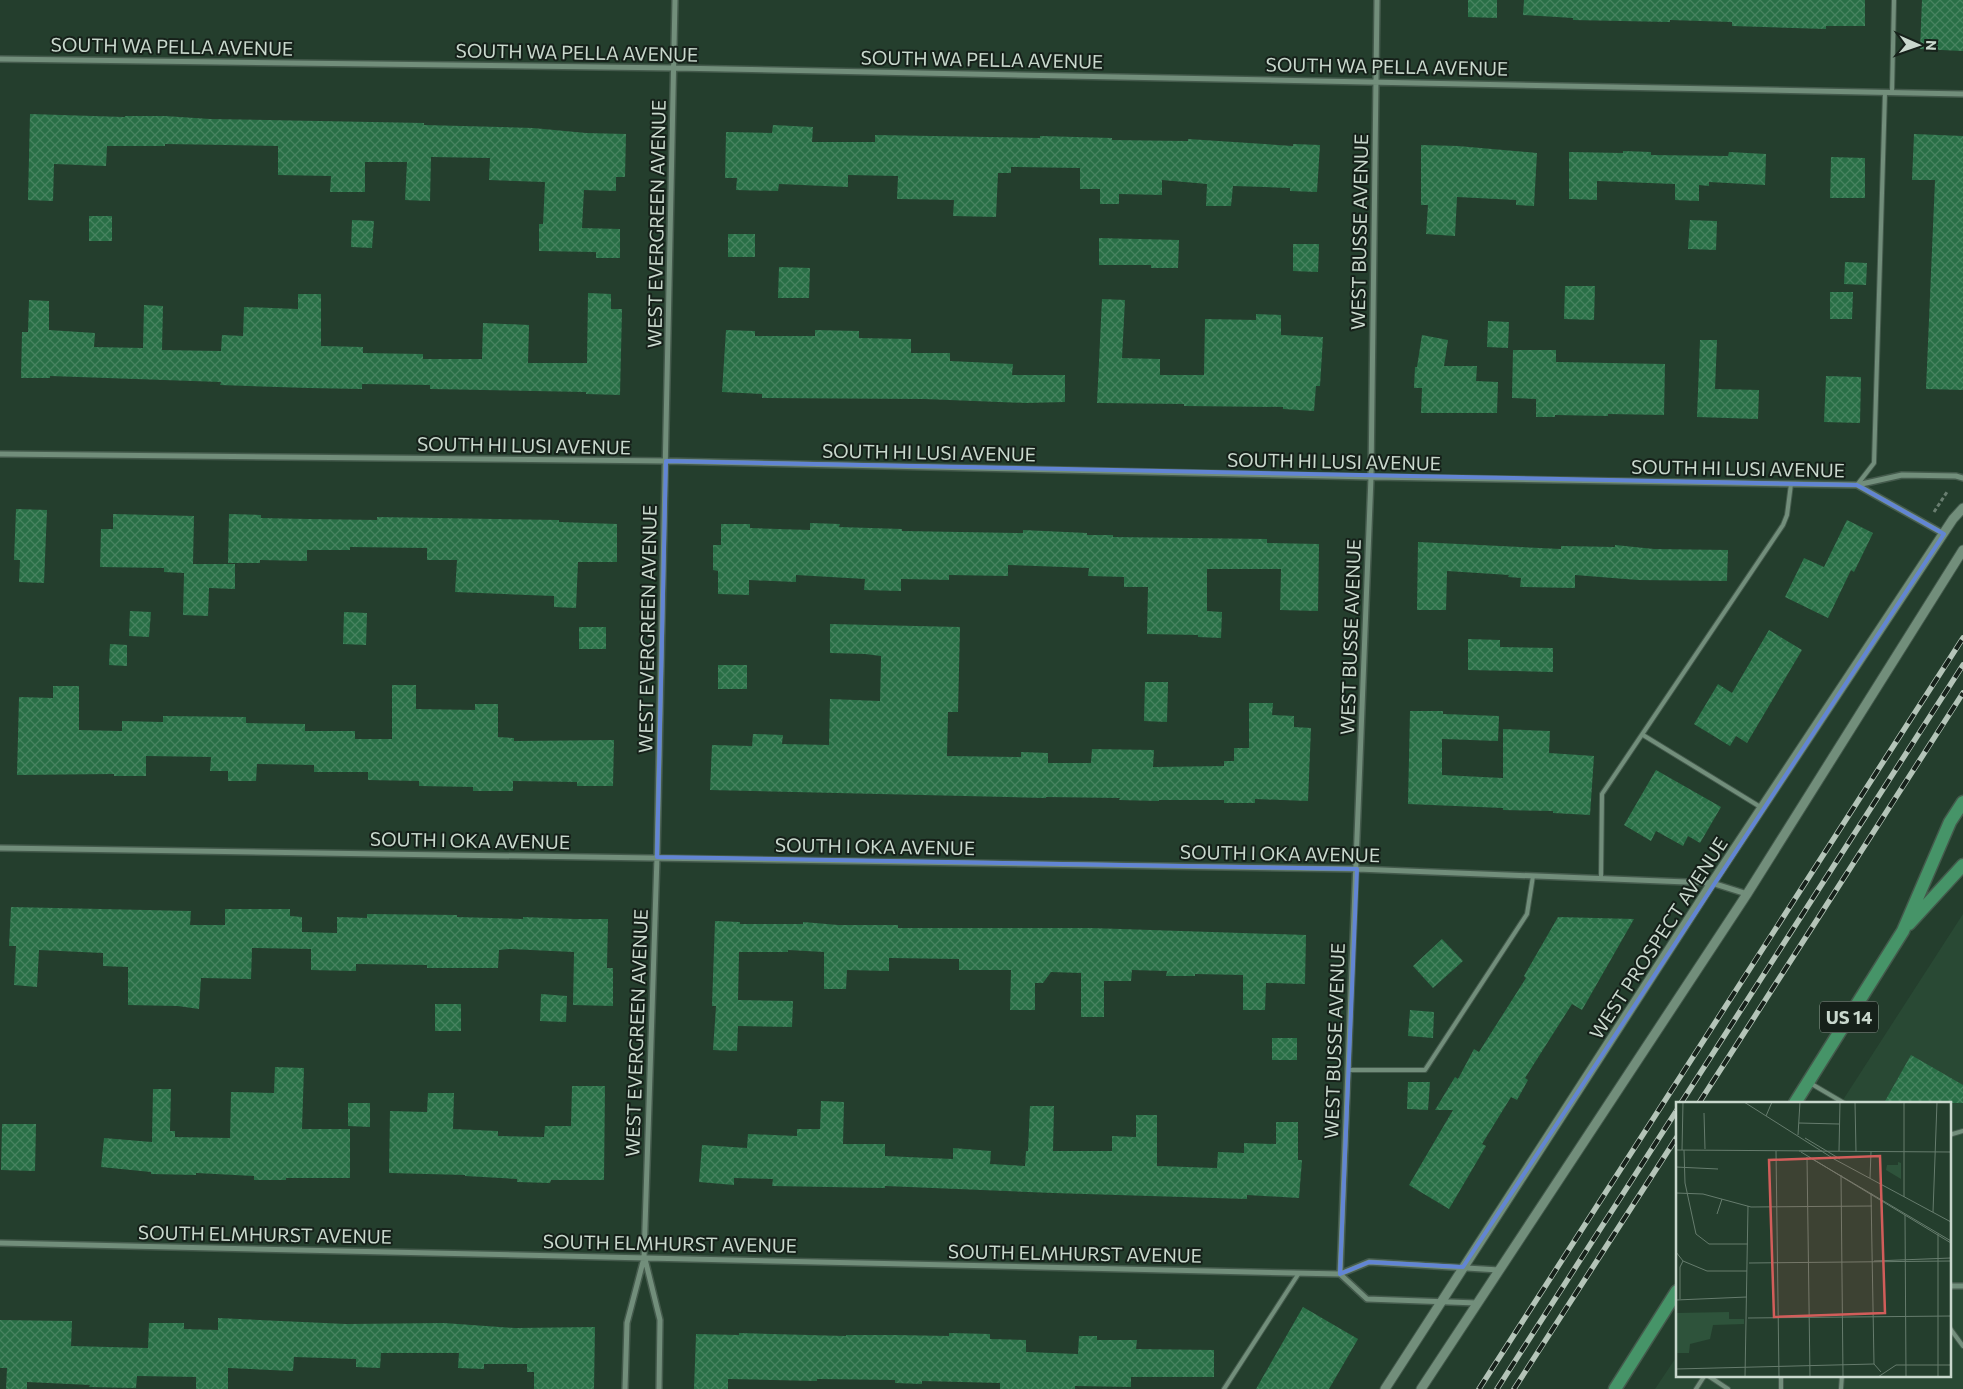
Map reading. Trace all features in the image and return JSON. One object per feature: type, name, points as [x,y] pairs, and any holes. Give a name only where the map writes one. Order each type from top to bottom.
[{"type":"main road","name":"US 14","points":[[1795,1102],[1903,931],[1950,822],[1963,802]]},
{"type":"main road","name":"US 14","points":[[1903,931],[1963,865]]},
{"type":"main road","points":[[1615,1389],[1676,1292]]},
{"type":"street","name":"WEST EVERGREEN AVENUE","points":[[625,1389],[627,1323],[644,1258],[657,857],[675,0]]},
{"type":"street","name":"WEST BUSSE AVENUE","points":[[1340,1274],[1371,477],[1377,0]]},
{"type":"street","name":"SOUTH WA PELLA AVENUE","points":[[0,59],[674,68],[1963,94]]},
{"type":"street","name":"SOUTH HI LUSI AVENUE","points":[[0,454],[666,461],[1371,477],[1857,485],[1902,475],[1956,476],[1963,478]]},
{"type":"street","name":"SOUTH HI LUSI AVENUE","points":[[1857,485],[1944,534]]},
{"type":"street","name":"WEST PROSPECT AVENUE","points":[[1385,1389],[1712,883],[1953,519],[1963,508]]},
{"type":"street","points":[[1421,1389],[1747,894],[1963,550]]},
{"type":"street","name":"SOUTH I OKA AVENUE","points":[[0,848],[1357,869],[1712,883],[1747,894]]},
{"type":"street","name":"SOUTH ELMHURST AVENUE","points":[[0,1242],[1340,1274],[1370,1262],[1499,1270]]},
{"type":"street","name":"WEST EVERGREEN AVENUE","points":[[644,1258],[660,1320],[659,1389]]},
{"type":"street","points":[[1340,1274],[1367,1299],[1477,1303]]},
{"type":"street","points":[[1950,1286],[1963,1286]]},
{"type":"lane","points":[[1892,92],[1894,0]]},
{"type":"lane","points":[[1857,485],[1874,463],[1885,92]]},
{"type":"lane","points":[[1601,878],[1602,794],[1783,525],[1787,515],[1791,484]]},
{"type":"lane","points":[[1643,735],[1762,808]]},
{"type":"lane","points":[[1348,1070],[1426,1070],[1526,914],[1533,876]]},
{"type":"lane","points":[[1808,1082],[1842,1102]]},
{"type":"lane","points":[[1950,1135],[1963,1131]]},
{"type":"lane","points":[[1224,1389],[1299,1273]]},
{"type":"lane","points":[[1950,1328],[1963,1346]]},
{"type":"lane","points":[[1696,1389],[1705,1376]]},
{"type":"lane","points":[[1708,1376],[1728,1389]]},
{"type":"lane","points":[[1781,1376],[1781,1389]]},
{"type":"lane","points":[[1841,1389],[1842,1376]]},
{"type":"path","points":[[1931,515],[1947,492]]},
{"type":"highlighted area","points":[[666,461],[1857,485],[1944,534],[1463,1267],[1369,1262],[1340,1274],[1357,869],[657,857]]},
{"type":"shaded area","points":[[1963,914],[1963,1389],[1655,1389],[1676,1358],[1676,1376],[1950,1376],[1950,1102],[1842,1102]]},
{"type":"building","points":[[1468,0],[1497,0],[1497,18],[1468,17]]},
{"type":"building","points":[[1524,0],[1865,0],[1865,26],[1826,26],[1826,29],[1732,26],[1732,22],[1573,20],[1573,18],[1523,15]]},
{"type":"building","points":[[1922,0],[1963,0],[1963,51],[1920,49]]},
{"type":"building","points":[[30,114],[424,123],[424,125],[533,128],[586,133],[626,134],[625,177],[616,177],[616,191],[584,190],[582,228],[620,229],[620,258],[596,258],[596,252],[539,251],[539,224],[543,224],[545,182],[489,180],[490,158],[431,157],[430,201],[405,200],[407,162],[365,162],[365,192],[330,192],[331,176],[278,175],[278,146],[165,144],[165,146],[107,146],[106,166],[54,164],[53,201],[28,200]]},
{"type":"building","points":[[773,125],[813,127],[812,142],[875,142],[875,135],[1040,138],[1040,136],[1112,138],[1112,140],[1188,141],[1188,139],[1293,146],[1293,144],[1320,145],[1317,192],[1290,191],[1290,188],[1233,186],[1231,206],[1206,206],[1207,184],[1162,180],[1162,195],[1119,194],[1119,204],[1100,204],[1100,189],[1080,189],[1080,168],[1011,167],[1011,173],[998,173],[996,217],[953,216],[954,200],[897,199],[898,176],[848,175],[848,187],[779,184],[778,191],[736,190],[737,178],[725,178],[726,132],[772,133]]},
{"type":"building","points":[[1914,134],[1963,136],[1963,390],[1926,389],[1935,180],[1912,180]]},
{"type":"building","points":[[1421,145],[1458,146],[1537,153],[1534,206],[1516,205],[1516,200],[1457,197],[1455,236],[1426,234],[1428,205],[1421,205]]},
{"type":"building","points":[[1623,151],[1651,152],[1651,155],[1728,156],[1729,152],[1766,154],[1765,185],[1709,182],[1709,186],[1699,185],[1699,201],[1675,200],[1675,184],[1597,181],[1597,200],[1569,199],[1569,152],[1623,153]]},
{"type":"building","points":[[1831,157],[1865,158],[1865,198],[1830,198]]},
{"type":"building","points":[[89,216],[112,216],[112,241],[89,241]]},
{"type":"building","points":[[352,220],[374,221],[372,248],[351,247]]},
{"type":"building","points":[[1690,220],[1717,221],[1716,250],[1688,249]]},
{"type":"building","points":[[728,234],[755,234],[755,257],[728,257]]},
{"type":"building","points":[[1099,238],[1179,240],[1178,268],[1151,268],[1151,265],[1099,265]]},
{"type":"building","points":[[1293,244],[1319,244],[1318,272],[1293,271]]},
{"type":"building","points":[[1845,262],[1867,263],[1866,285],[1844,284]]},
{"type":"building","points":[[779,267],[810,268],[809,298],[778,298]]},
{"type":"building","points":[[1565,286],[1595,286],[1594,320],[1564,319]]},
{"type":"building","points":[[1830,292],[1853,292],[1852,319],[1830,319]]},
{"type":"building","points":[[588,293],[611,294],[611,309],[622,309],[620,395],[586,394],[586,392],[430,389],[430,385],[362,384],[362,389],[220,385],[221,382],[50,376],[50,378],[21,378],[22,332],[28,332],[29,300],[49,301],[49,330],[95,333],[94,347],[143,348],[144,305],[163,306],[162,350],[221,351],[222,335],[243,336],[244,307],[298,309],[298,294],[321,294],[321,346],[363,347],[363,353],[423,354],[423,359],[482,359],[483,323],[529,325],[528,363],[587,363]]},
{"type":"building","points":[[1102,299],[1125,300],[1122,358],[1160,359],[1160,375],[1204,375],[1205,319],[1256,320],[1256,314],[1281,315],[1281,335],[1323,337],[1320,386],[1316,386],[1314,411],[1283,409],[1283,407],[1097,403]]},
{"type":"building","points":[[1488,321],[1509,322],[1508,348],[1487,347]]},
{"type":"building","points":[[726,330],[755,331],[755,336],[815,336],[815,330],[859,331],[859,338],[911,339],[911,353],[950,353],[950,361],[1013,364],[1012,375],[1065,375],[1065,402],[1026,403],[924,399],[762,398],[762,394],[722,392]]},
{"type":"building","points":[[1422,335],[1448,340],[1444,366],[1477,366],[1476,381],[1498,382],[1497,413],[1421,413],[1422,388],[1414,388],[1415,367],[1417,367]]},
{"type":"building","points":[[1700,340],[1717,340],[1715,389],[1759,390],[1758,419],[1697,417]]},
{"type":"building","points":[[1513,350],[1556,350],[1556,362],[1665,364],[1664,415],[1608,414],[1608,416],[1555,415],[1555,417],[1536,417],[1536,399],[1512,398]]},
{"type":"building","points":[[1826,376],[1861,377],[1860,423],[1824,422]]},
{"type":"building","points":[[16,509],[47,510],[44,583],[19,582],[20,560],[14,560]]},
{"type":"building","points":[[113,514],[194,516],[193,564],[235,564],[235,589],[209,588],[208,616],[183,615],[184,573],[164,572],[164,568],[100,567],[101,529],[113,529]]},
{"type":"building","points":[[229,514],[261,515],[261,518],[377,520],[377,517],[559,520],[559,522],[617,524],[617,562],[578,562],[576,608],[554,607],[554,596],[455,592],[457,560],[427,560],[427,548],[350,547],[350,550],[307,550],[307,561],[260,560],[260,563],[228,563]]},
{"type":"building","points":[[1847,520],[1873,533],[1854,572],[1851,570],[1828,618],[1785,597],[1804,558],[1824,567]]},
{"type":"building","points":[[810,523],[840,524],[839,527],[902,529],[902,531],[1023,533],[1023,530],[1113,535],[1113,537],[1267,539],[1267,543],[1319,544],[1318,611],[1280,610],[1281,569],[1207,569],[1207,611],[1222,612],[1221,638],[1198,637],[1198,635],[1147,634],[1148,587],[1124,587],[1124,577],[1088,576],[1089,568],[1008,565],[1008,576],[949,575],[949,580],[901,579],[901,591],[864,590],[865,579],[796,575],[796,582],[749,580],[749,595],[718,594],[718,571],[713,570],[713,545],[721,545],[721,524],[750,524],[750,528],[810,530]]},
{"type":"building","points":[[1418,542],[1561,549],[1561,546],[1615,547],[1615,545],[1654,549],[1728,550],[1727,581],[1638,580],[1575,575],[1575,588],[1520,587],[1521,578],[1508,577],[1509,575],[1447,571],[1446,610],[1417,610]]},
{"type":"building","points":[[130,611],[151,612],[149,637],[129,636]]},
{"type":"building","points":[[344,612],[367,613],[366,645],[343,644]]},
{"type":"building","points":[[830,624],[960,627],[958,712],[948,712],[947,756],[1021,757],[1021,752],[1048,753],[1048,763],[1091,763],[1092,749],[1154,750],[1153,767],[1224,766],[1224,761],[1234,761],[1234,748],[1249,748],[1249,703],[1273,703],[1272,715],[1294,716],[1294,727],[1311,728],[1308,801],[1255,799],[1255,803],[1224,803],[1224,800],[1159,801],[1119,800],[1120,798],[710,790],[712,745],[752,746],[753,734],[783,735],[782,744],[829,745],[830,699],[880,701],[881,656],[830,653]]},
{"type":"building","points":[[579,627],[606,627],[606,649],[579,649]]},
{"type":"building","points":[[1769,630],[1802,650],[1747,743],[1736,736],[1730,746],[1694,724],[1718,684],[1732,693]]},
{"type":"building","points":[[1468,639],[1500,640],[1500,647],[1553,648],[1553,672],[1468,670]]},
{"type":"building","points":[[110,644],[127,645],[127,666],[109,665]]},
{"type":"building","points":[[718,665],[747,665],[747,689],[718,689]]},
{"type":"building","points":[[1145,682],[1168,682],[1167,722],[1144,721]]},
{"type":"building","points":[[392,685],[416,685],[416,709],[475,710],[475,704],[498,704],[498,737],[514,738],[514,741],[614,740],[613,786],[577,786],[577,782],[513,781],[513,791],[473,791],[473,787],[419,786],[419,781],[368,780],[368,772],[314,772],[314,765],[257,764],[256,781],[228,781],[228,771],[210,771],[211,757],[146,756],[146,776],[114,776],[114,774],[17,775],[19,697],[53,698],[53,686],[79,686],[79,730],[122,731],[122,721],[163,722],[163,716],[246,717],[246,723],[305,724],[305,731],[355,731],[355,739],[392,739]]},
{"type":"building","points":[[1410,711],[1443,711],[1443,714],[1499,716],[1498,741],[1442,739],[1442,775],[1503,778],[1503,729],[1550,731],[1549,753],[1594,756],[1590,815],[1553,813],[1553,811],[1408,804]]},
{"type":"building","points":[[1656,770],[1721,807],[1700,843],[1688,836],[1683,846],[1656,831],[1651,841],[1624,825]]},
{"type":"building","points":[[11,907],[191,911],[190,925],[225,925],[225,909],[290,909],[290,916],[302,917],[302,932],[337,933],[337,917],[367,918],[367,914],[457,915],[457,917],[523,919],[523,917],[608,919],[607,968],[613,968],[613,1006],[573,1005],[574,952],[499,950],[498,968],[427,968],[427,965],[356,964],[356,971],[311,970],[311,949],[252,948],[251,979],[201,978],[199,1009],[178,1006],[128,1005],[128,967],[103,966],[103,953],[39,950],[37,987],[14,985],[16,946],[9,946]]},
{"type":"building","points":[[1558,917],[1634,919],[1582,1010],[1572,1004],[1525,1078],[1528,1080],[1517,1100],[1511,1097],[1482,1144],[1486,1146],[1449,1209],[1409,1185],[1453,1110],[1435,1110],[1455,1077],[1458,1079],[1474,1049],[1479,1052],[1526,978],[1524,976]]},
{"type":"building","points":[[715,921],[740,922],[740,924],[803,924],[803,922],[838,925],[898,925],[898,928],[1091,928],[1306,935],[1305,984],[1266,983],[1265,1010],[1243,1010],[1243,975],[1195,974],[1195,976],[1166,976],[1167,971],[1132,970],[1131,981],[1104,981],[1104,1017],[1081,1017],[1081,973],[1051,972],[1043,983],[1035,983],[1035,1010],[1010,1010],[1011,970],[959,970],[959,959],[889,958],[889,971],[847,970],[846,989],[824,989],[824,952],[788,950],[788,952],[739,952],[738,1000],[793,1001],[792,1027],[738,1026],[737,1051],[713,1050],[716,1006],[712,1006]]},
{"type":"building","points":[[1442,939],[1463,961],[1433,988],[1413,966]]},
{"type":"building","points":[[541,994],[567,996],[566,1022],[540,1021]]},
{"type":"building","points":[[435,1004],[461,1004],[461,1031],[435,1031]]},
{"type":"building","points":[[1410,1010],[1434,1012],[1433,1038],[1408,1036]]},
{"type":"building","points":[[1272,1038],[1297,1038],[1297,1060],[1272,1060]]},
{"type":"building","points":[[1911,1055],[1963,1085],[1963,1103],[1885,1102]]},
{"type":"building","points":[[275,1067],[304,1068],[302,1129],[350,1129],[350,1178],[254,1180],[254,1176],[196,1173],[196,1175],[151,1174],[151,1172],[101,1167],[104,1138],[152,1142],[153,1089],[171,1089],[170,1131],[175,1131],[175,1137],[230,1138],[231,1092],[274,1093]]},
{"type":"building","points":[[1408,1082],[1430,1082],[1428,1110],[1407,1109]]},
{"type":"building","points":[[572,1086],[605,1086],[604,1180],[551,1180],[550,1183],[517,1182],[517,1179],[465,1175],[389,1173],[390,1111],[427,1112],[428,1093],[454,1093],[453,1129],[498,1131],[498,1136],[544,1137],[545,1126],[571,1126]]},
{"type":"building","points":[[821,1101],[844,1102],[843,1144],[885,1144],[885,1156],[953,1159],[953,1148],[991,1151],[990,1164],[1025,1166],[1026,1151],[1028,1151],[1030,1106],[1054,1106],[1053,1151],[1112,1151],[1112,1136],[1136,1137],[1136,1115],[1157,1115],[1157,1166],[1217,1168],[1218,1152],[1244,1153],[1244,1143],[1276,1144],[1276,1122],[1298,1122],[1298,1160],[1302,1160],[1299,1198],[1247,1195],[1247,1199],[885,1186],[885,1188],[772,1186],[773,1179],[734,1178],[734,1185],[699,1182],[702,1145],[747,1148],[748,1134],[797,1136],[797,1129],[820,1129]]},
{"type":"building","points":[[348,1103],[370,1103],[370,1127],[348,1126]]},
{"type":"building","points":[[2,1124],[36,1124],[35,1171],[1,1170]]},
{"type":"building","points":[[1303,1307],[1358,1339],[1329,1389],[1256,1389]]},
{"type":"building","points":[[218,1318],[346,1324],[444,1323],[515,1328],[595,1327],[594,1389],[534,1389],[534,1372],[527,1372],[527,1364],[484,1364],[484,1369],[458,1368],[459,1353],[381,1353],[380,1368],[356,1367],[356,1359],[294,1357],[293,1371],[228,1368],[228,1389],[196,1389],[196,1377],[137,1376],[136,1388],[89,1387],[90,1385],[27,1382],[27,1389],[6,1389],[7,1368],[0,1368],[0,1320],[72,1321],[71,1346],[148,1348],[149,1323],[184,1323],[184,1329],[218,1330]]},
{"type":"building","points":[[739,1333],[846,1336],[949,1336],[949,1333],[990,1334],[990,1339],[1026,1340],[1026,1352],[1078,1354],[1079,1336],[1097,1336],[1097,1340],[1137,1340],[1136,1349],[1214,1350],[1214,1377],[1131,1377],[1131,1387],[1075,1386],[1075,1389],[1000,1389],[1000,1383],[922,1381],[922,1384],[895,1383],[895,1380],[728,1379],[728,1389],[694,1389],[696,1334],[739,1335]]},
{"type":"railway","points":[[1479,1389],[1963,638]]},
{"type":"railway","points":[[1682,1102],[1963,665]]},
{"type":"railway","points":[[1700,1102],[1963,693]]},
{"type":"railway","points":[[1497,1389],[1676,1112]]},
{"type":"railway","points":[[1514,1389],[1676,1139]]}]
